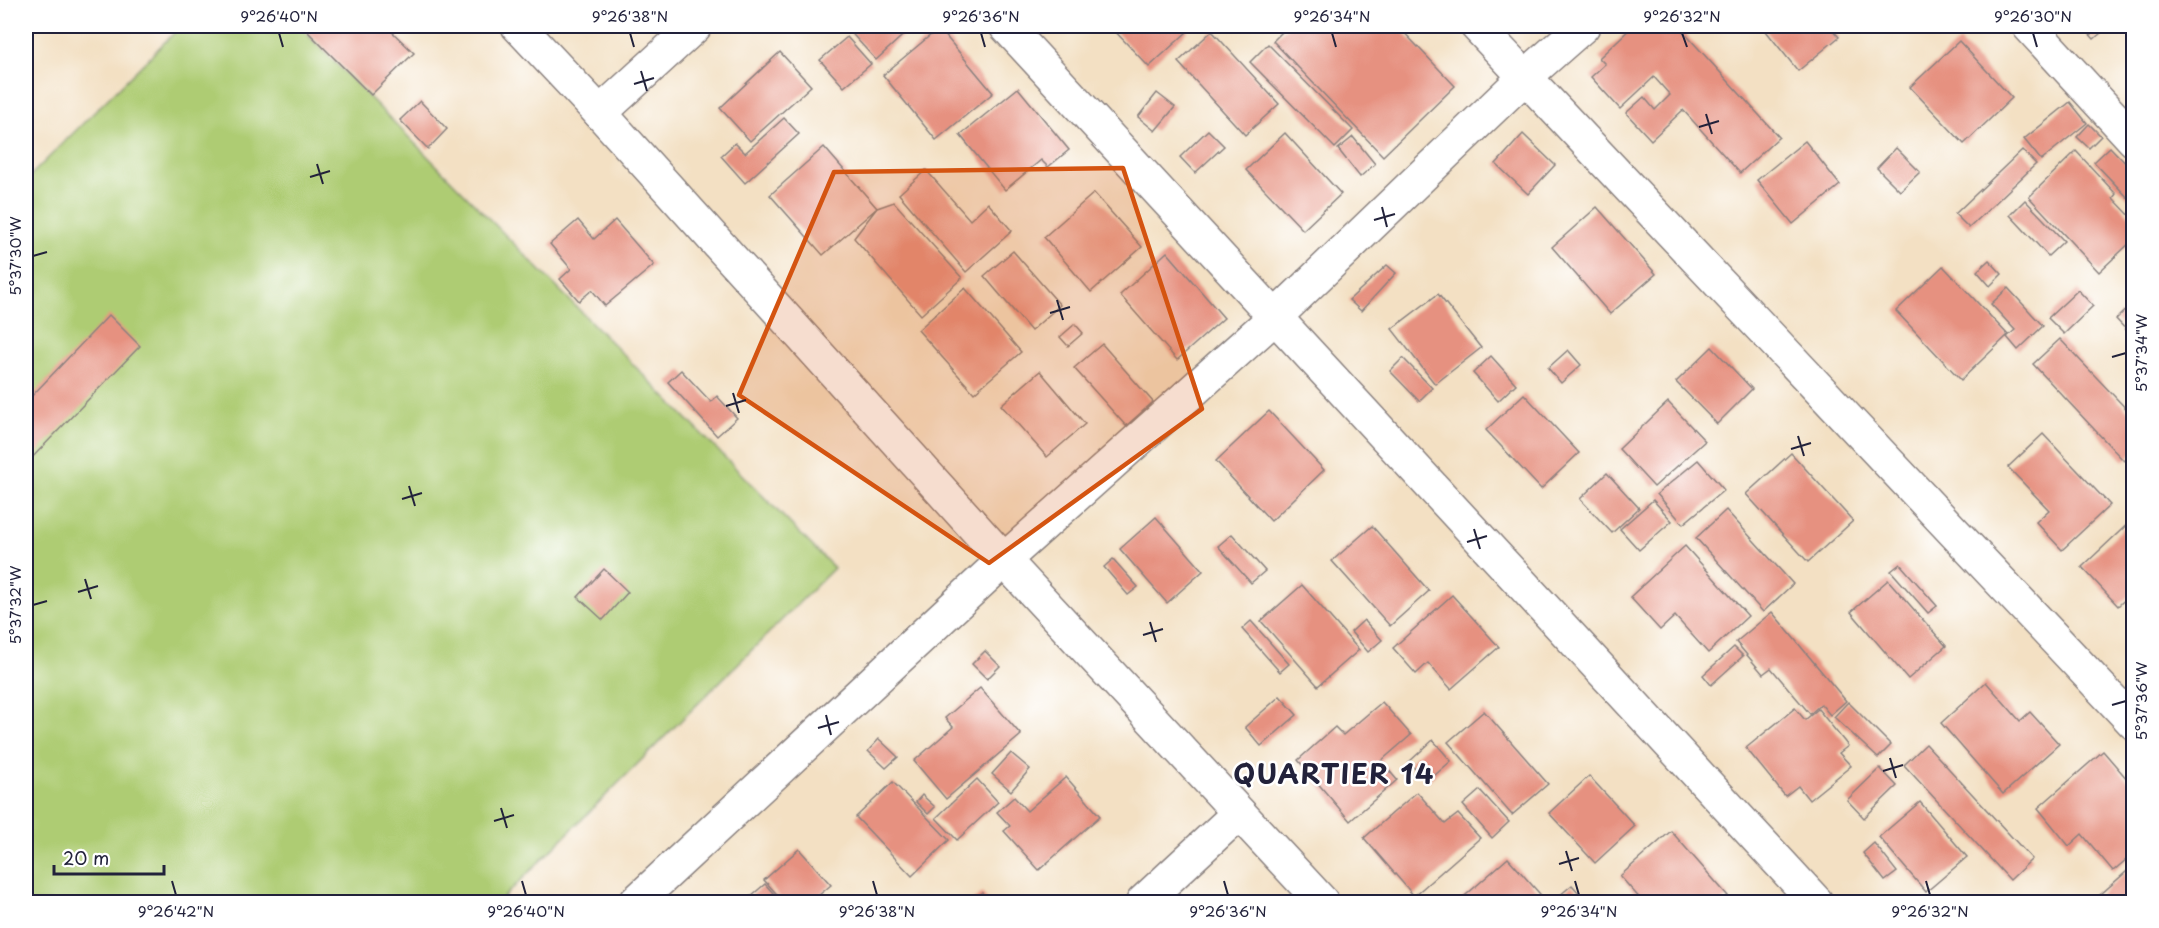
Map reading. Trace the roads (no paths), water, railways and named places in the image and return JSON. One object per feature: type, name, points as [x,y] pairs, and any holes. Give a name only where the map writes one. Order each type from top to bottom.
[{"type":"street","points":[[518,26],[600,113],[1004,560],[1322,903]]},
{"type":"street","points":[[600,113],[695,26]]},
{"type":"street","points":[[1006,26],[1816,903]]},
{"type":"street","points":[[1477,26],[2133,723]]},
{"type":"street","points":[[636,903],[1004,560],[1274,318],[1525,77],[1583,26]]},
{"type":"street","points":[[2029,26],[2133,140]]},
{"type":"street","points":[[1143,903],[1239,813]]},
{"type":"district","name":"QUARTIER 14","points":[[1334,772]]}]
